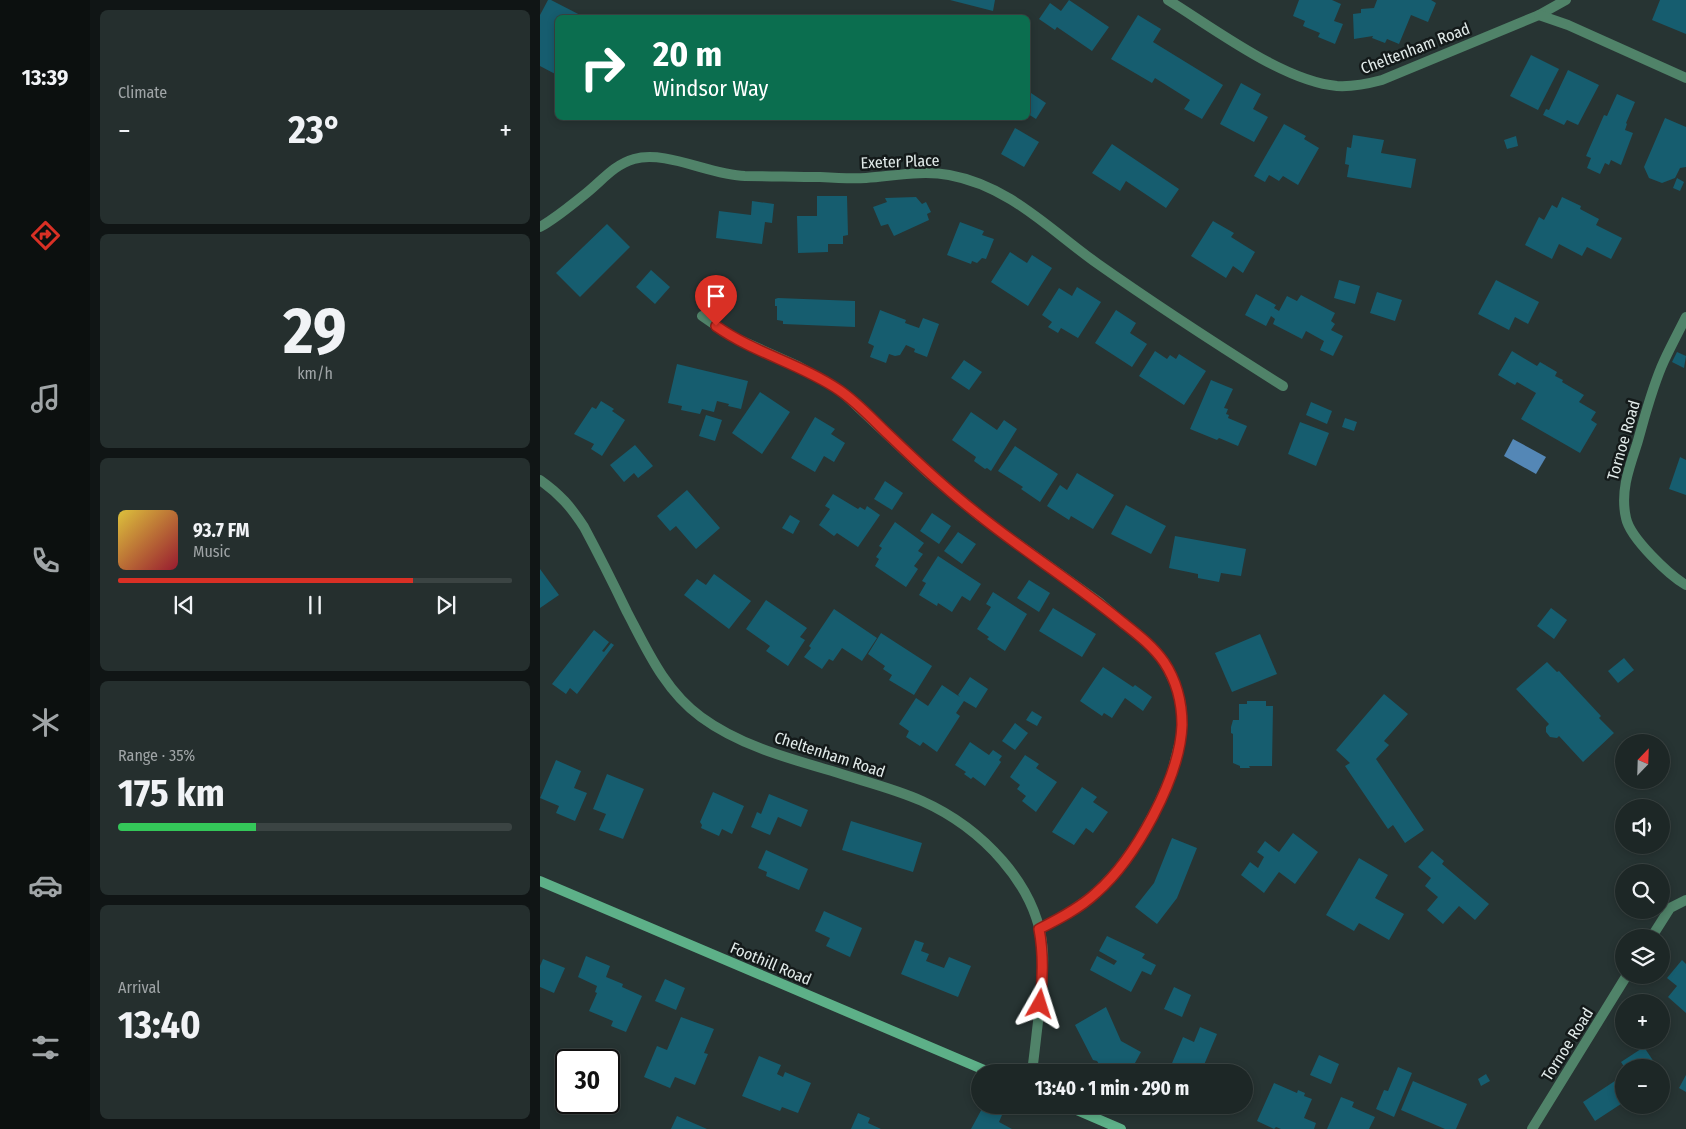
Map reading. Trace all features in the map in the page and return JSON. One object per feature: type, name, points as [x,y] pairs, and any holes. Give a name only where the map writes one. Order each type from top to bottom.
[{"type":"main road","name":"Foothill Road","points":[[540,881],[971,1064]]},
{"type":"main road","points":[[1086,1114],[1121,1129]]},
{"type":"street","name":"Cheltenham Road","points":[[1168,0],[1262,59],[1311,81],[1337,86],[1358,86],[1382,80],[1539,15],[1566,0]]},
{"type":"street","points":[[1539,15],[1568,25],[1686,78]]},
{"type":"street","name":"Exeter Place","points":[[540,227],[585,194],[609,172],[621,164],[649,156],[663,157],[714,172],[742,176],[865,178],[925,172],[948,174],[971,180],[1014,200],[1096,263],[1283,386]]},
{"type":"street","points":[[702,316],[731,336],[798,366],[840,390],[929,474],[980,516],[1099,602],[1154,649],[1165,663],[1177,689],[1181,704],[1182,724],[1180,741],[1171,776],[1156,809],[1138,842],[1117,871],[1095,894],[1064,916],[1039,929]]},
{"type":"street","name":"Tornoe Road","points":[[1686,317],[1664,362],[1647,407],[1626,482],[1624,496],[1626,520],[1637,537],[1666,571],[1686,585]]},
{"type":"street","name":"Cheltenham Road","points":[[540,480],[558,492],[573,510],[584,527],[652,660],[682,700],[701,717],[734,737],[781,756],[900,792],[923,802],[956,820],[986,844],[1012,872],[1028,899],[1039,929],[1043,949],[1044,970],[1033,1064]]},
{"type":"street","points":[[1657,929],[1670,908],[1686,900]]},
{"type":"street","name":"Tornoe Road","points":[[1532,1129],[1622,984]]},
{"type":"water","points":[[1513,439],[1546,457],[1536,474],[1504,456]]},
{"type":"building","points":[[548,0],[551,0],[580,15],[555,15],[555,74],[540,66],[540,15]]},
{"type":"building","points":[[950,0],[995,0],[993,11]]},
{"type":"building","points":[[1069,0],[1109,27],[1092,51],[1057,27],[1055,30],[1039,19],[1050,3],[1061,11]]},
{"type":"building","points":[[1299,0],[1332,0],[1341,4],[1334,21],[1343,24],[1335,44],[1318,37],[1320,33],[1303,26],[1305,21],[1293,16]]},
{"type":"building","points":[[1377,0],[1431,0],[1436,3],[1428,22],[1411,15],[1399,44],[1387,39],[1385,43],[1372,38],[1373,36],[1354,39],[1353,14],[1361,13],[1361,9],[1374,8]]},
{"type":"building","points":[[1660,0],[1686,0],[1686,34],[1652,20]]},
{"type":"building","points":[[1138,15],[1161,29],[1153,42],[1223,85],[1202,119],[1184,109],[1190,100],[1155,78],[1152,83],[1111,59]]},
{"type":"building","points":[[1531,55],[1559,69],[1538,110],[1510,96]]},
{"type":"building","points":[[1568,70],[1599,85],[1578,125],[1567,120],[1564,125],[1543,115],[1546,109],[1549,110]]},
{"type":"building","points":[[1241,83],[1261,94],[1253,109],[1268,117],[1254,142],[1220,124]]},
{"type":"building","points":[[1030,92],[1046,103],[1036,119],[1030,115]]},
{"type":"building","points":[[1617,94],[1635,102],[1625,130],[1633,133],[1621,165],[1611,160],[1609,165],[1605,163],[1600,174],[1587,168],[1591,158],[1586,156],[1604,115],[1607,116]]},
{"type":"building","points":[[1665,118],[1686,127],[1686,167],[1680,168],[1675,178],[1662,183],[1649,178],[1644,167]]},
{"type":"building","points":[[1284,124],[1306,136],[1304,139],[1319,148],[1298,185],[1283,176],[1279,181],[1269,175],[1265,182],[1254,176]]},
{"type":"building","points":[[1015,128],[1039,142],[1024,167],[1001,154]]},
{"type":"building","points":[[1353,135],[1384,140],[1381,153],[1416,159],[1411,188],[1347,177],[1349,165],[1345,164],[1347,147],[1351,148]]},
{"type":"building","points":[[1516,136],[1518,146],[1507,149],[1504,140]]},
{"type":"building","points":[[1112,144],[1179,189],[1166,208],[1126,181],[1120,191],[1092,173]]},
{"type":"building","points":[[1677,178],[1684,182],[1680,191],[1673,188]]},
{"type":"building","points":[[817,196],[847,196],[848,235],[843,236],[843,244],[828,244],[828,252],[798,253],[797,216],[817,216]]},
{"type":"building","points":[[916,197],[922,204],[926,202],[931,212],[927,214],[929,220],[894,236],[888,224],[881,226],[873,207],[887,202],[885,198]]},
{"type":"building","points":[[1562,197],[1581,206],[1580,209],[1599,219],[1596,225],[1622,238],[1611,259],[1587,247],[1582,256],[1559,244],[1552,259],[1525,245],[1539,217],[1544,220],[1552,205],[1557,208]]},
{"type":"building","points":[[752,201],[774,204],[772,223],[765,222],[762,244],[716,238],[719,211],[751,215]]},
{"type":"building","points":[[1213,221],[1234,233],[1231,237],[1255,252],[1243,273],[1233,266],[1226,278],[1191,256]]},
{"type":"building","points":[[960,222],[984,231],[982,235],[994,239],[986,259],[982,258],[977,263],[972,261],[971,264],[947,255]]},
{"type":"building","points":[[607,224],[630,247],[580,297],[556,273]]},
{"type":"building","points":[[1010,252],[1027,263],[1032,255],[1052,268],[1028,306],[991,282]]},
{"type":"building","points":[[651,270],[670,287],[655,304],[636,287]]},
{"type":"building","points":[[1339,280],[1360,286],[1355,304],[1334,298]]},
{"type":"building","points":[[1496,280],[1539,302],[1528,324],[1515,317],[1509,330],[1478,314]]},
{"type":"building","points":[[1077,287],[1101,302],[1078,338],[1061,328],[1058,333],[1048,327],[1052,322],[1042,315],[1059,288],[1072,296]]},
{"type":"building","points":[[1377,292],[1402,300],[1395,321],[1370,313]]},
{"type":"building","points":[[1256,294],[1276,305],[1274,308],[1279,311],[1287,296],[1297,301],[1301,295],[1335,313],[1331,321],[1335,324],[1331,330],[1343,336],[1333,356],[1320,350],[1324,341],[1306,331],[1302,339],[1273,324],[1275,319],[1271,316],[1266,326],[1245,315]]},
{"type":"building","points":[[775,299],[855,301],[855,327],[783,324],[783,321],[777,320]]},
{"type":"building","points":[[880,310],[906,320],[905,323],[919,328],[923,318],[939,324],[927,357],[914,352],[915,349],[906,345],[900,355],[889,354],[886,363],[870,357],[874,346],[868,343]]},
{"type":"building","points":[[1116,310],[1136,323],[1130,333],[1147,344],[1132,367],[1095,343]]},
{"type":"building","points":[[1155,351],[1167,359],[1170,355],[1176,359],[1179,354],[1206,371],[1184,405],[1139,376]]},
{"type":"building","points":[[1512,351],[1537,366],[1540,362],[1557,372],[1555,376],[1563,380],[1562,382],[1584,395],[1579,402],[1596,412],[1591,420],[1597,424],[1580,453],[1521,419],[1536,393],[1517,382],[1515,385],[1498,375]]},
{"type":"building","points":[[1677,352],[1686,356],[1684,368],[1672,362]]},
{"type":"building","points":[[964,360],[982,372],[969,390],[951,378]]},
{"type":"building","points":[[677,364],[748,381],[741,409],[717,401],[714,412],[702,409],[700,414],[681,410],[682,406],[668,403]]},
{"type":"building","points":[[1211,380],[1233,389],[1224,408],[1228,409],[1226,414],[1229,415],[1228,418],[1247,426],[1238,446],[1190,429]]},
{"type":"building","points":[[760,392],[790,412],[762,454],[732,433]]},
{"type":"building","points":[[601,401],[614,409],[612,411],[625,420],[602,456],[591,449],[594,444],[574,434],[592,407],[596,409]]},
{"type":"building","points":[[1311,402],[1332,411],[1327,424],[1306,415]]},
{"type":"building","points":[[971,412],[997,430],[1004,420],[1017,429],[991,471],[974,461],[976,457],[952,440]]},
{"type":"building","points":[[706,415],[722,420],[715,441],[699,436]]},
{"type":"building","points":[[815,417],[835,429],[831,434],[845,443],[834,462],[824,456],[815,472],[791,458]]},
{"type":"building","points":[[1345,418],[1357,422],[1354,431],[1342,427]]},
{"type":"building","points":[[1300,422],[1329,433],[1316,466],[1288,454]]},
{"type":"building","points":[[635,445],[653,466],[638,478],[634,473],[624,482],[610,465]]},
{"type":"building","points":[[1015,446],[1058,474],[1040,502],[1021,489],[1023,487],[998,471]]},
{"type":"building","points":[[1680,457],[1686,460],[1686,495],[1669,489]]},
{"type":"building","points":[[1077,473],[1114,495],[1093,529],[1071,516],[1069,520],[1047,506],[1060,485],[1067,490]]},
{"type":"building","points":[[885,481],[903,493],[892,510],[874,499]]},
{"type":"building","points":[[687,490],[720,528],[696,549],[676,526],[670,531],[657,516]]},
{"type":"building","points":[[833,494],[858,509],[860,507],[865,510],[867,506],[880,515],[858,547],[837,533],[834,536],[819,525],[830,509],[825,506]]},
{"type":"building","points":[[1126,505],[1166,526],[1151,554],[1111,534]]},
{"type":"building","points":[[932,513],[951,526],[939,544],[920,531]]},
{"type":"building","points":[[790,515],[800,521],[793,534],[782,528]]},
{"type":"building","points":[[895,522],[924,543],[918,551],[923,554],[914,566],[918,569],[906,587],[875,566],[879,559],[876,557],[882,548],[879,546]]},
{"type":"building","points":[[958,532],[976,544],[962,564],[944,551]]},
{"type":"building","points":[[1175,536],[1246,549],[1241,576],[1221,573],[1219,582],[1198,578],[1198,574],[1169,568]]},
{"type":"building","points":[[938,556],[981,584],[970,601],[962,596],[952,612],[938,603],[937,606],[919,595],[926,583],[922,581]]},
{"type":"building","points":[[540,569],[559,595],[540,608]]},
{"type":"building","points":[[714,574],[751,601],[729,629],[684,595],[697,579],[706,585]]},
{"type":"building","points":[[1029,580],[1050,593],[1039,612],[1017,598]]},
{"type":"building","points":[[993,592],[1027,614],[1005,651],[987,639],[989,637],[977,629],[991,607],[986,604]]},
{"type":"building","points":[[766,600],[807,628],[800,637],[805,640],[788,666],[766,651],[770,646],[746,629]]},
{"type":"building","points":[[1053,608],[1096,634],[1082,657],[1039,631]]},
{"type":"building","points":[[1551,608],[1567,620],[1554,639],[1537,626]]},
{"type":"building","points":[[834,609],[877,638],[862,661],[842,648],[833,661],[829,659],[822,669],[804,657],[811,648],[809,646]]},
{"type":"building","points":[[594,630],[609,642],[602,651],[604,652],[611,643],[614,645],[577,694],[570,688],[566,694],[552,684]]},
{"type":"building","points":[[881,633],[932,666],[914,695],[889,680],[892,675],[883,669],[885,666],[868,654]]},
{"type":"building","points":[[1260,634],[1277,674],[1232,692],[1215,653]]},
{"type":"building","points":[[1624,658],[1634,670],[1618,683],[1608,671]]},
{"type":"building","points":[[1547,662],[1557,672],[1559,671],[1601,716],[1599,718],[1614,733],[1583,762],[1559,736],[1557,738],[1550,737],[1546,732],[1546,727],[1549,724],[1516,689]]},
{"type":"building","points":[[1103,667],[1152,697],[1143,711],[1125,698],[1112,718],[1104,713],[1102,716],[1080,701]]},
{"type":"building","points":[[970,677],[988,689],[976,708],[964,701],[956,713],[960,716],[937,752],[923,742],[920,746],[906,737],[909,731],[899,724],[916,698],[928,706],[942,685],[960,697],[958,695]]},
{"type":"building","points":[[1384,694],[1408,714],[1384,741],[1389,745],[1376,759],[1424,830],[1405,843],[1393,825],[1388,829],[1345,766],[1350,763],[1336,750]]},
{"type":"building","points":[[1247,701],[1266,701],[1266,706],[1273,706],[1272,766],[1240,768],[1240,766],[1233,763],[1233,734],[1231,733],[1231,727],[1233,720],[1239,720],[1239,704],[1247,704]]},
{"type":"building","points":[[1032,711],[1042,717],[1037,726],[1026,720]]},
{"type":"building","points":[[1015,723],[1028,733],[1015,750],[1002,741]]},
{"type":"building","points":[[970,742],[989,755],[993,750],[1002,756],[999,760],[1001,762],[985,786],[973,777],[971,779],[964,774],[966,772],[955,765]]},
{"type":"building","points":[[1025,755],[1039,764],[1036,768],[1057,782],[1036,812],[1022,801],[1026,796],[1017,789],[1020,785],[1010,777]]},
{"type":"building","points":[[556,760],[581,771],[574,788],[587,793],[575,821],[556,813],[559,806],[540,798]]},
{"type":"building","points":[[607,774],[644,789],[623,839],[599,830],[606,814],[593,809]]},
{"type":"building","points":[[1082,787],[1097,797],[1093,802],[1108,812],[1093,833],[1086,828],[1074,845],[1052,832]]},
{"type":"building","points":[[713,792],[744,806],[732,834],[722,829],[719,836],[701,828],[700,822]]},
{"type":"building","points":[[769,794],[808,810],[801,827],[778,817],[770,835],[751,827],[757,812],[761,814]]},
{"type":"building","points":[[851,821],[922,843],[913,872],[842,850]]},
{"type":"building","points":[[1293,833],[1318,852],[1295,884],[1279,872],[1264,893],[1241,875],[1250,862],[1258,868],[1264,857],[1257,852],[1265,841],[1279,852]]},
{"type":"building","points":[[1172,838],[1197,848],[1177,898],[1157,924],[1135,907],[1154,883]]},
{"type":"building","points":[[766,850],[808,869],[799,890],[766,876],[767,872],[758,868]]},
{"type":"building","points":[[1432,851],[1444,861],[1442,864],[1489,904],[1475,920],[1459,906],[1443,924],[1427,910],[1438,897],[1425,886],[1431,878],[1418,867]]},
{"type":"building","points":[[1359,858],[1388,875],[1375,898],[1404,914],[1389,940],[1359,923],[1354,931],[1326,915]]},
{"type":"building","points":[[824,911],[862,928],[850,957],[826,946],[830,938],[815,931]]},
{"type":"building","points":[[1107,936],[1145,954],[1142,958],[1156,965],[1151,975],[1142,971],[1131,992],[1090,970],[1097,956],[1114,965],[1117,961],[1099,951]]},
{"type":"building","points":[[915,940],[924,943],[921,951],[929,954],[926,961],[944,968],[949,957],[971,966],[958,997],[901,974]]},
{"type":"building","points":[[586,956],[610,966],[606,977],[623,984],[622,987],[642,996],[626,1032],[611,1026],[613,1021],[589,1011],[597,993],[595,992],[597,986],[578,977]]},
{"type":"building","points":[[543,959],[565,968],[554,993],[540,987],[540,966]]},
{"type":"building","points":[[1682,960],[1686,964],[1686,1013],[1670,999],[1670,995],[1677,986],[1670,980],[1670,974]]},
{"type":"building","points":[[665,979],[685,988],[676,1010],[655,1001]]},
{"type":"building","points":[[1174,987],[1191,995],[1182,1017],[1164,1009]]},
{"type":"building","points":[[1106,1007],[1121,1041],[1141,1052],[1134,1064],[1099,1064],[1093,1060],[1075,1025]]},
{"type":"building","points":[[681,1017],[714,1029],[704,1053],[708,1054],[695,1085],[675,1077],[670,1088],[644,1077],[657,1046],[667,1050]]},
{"type":"building","points":[[1200,1027],[1217,1034],[1204,1064],[1172,1064],[1183,1037],[1194,1042]]},
{"type":"building","points":[[1641,1049],[1645,1049],[1652,1059],[1626,1059]]},
{"type":"building","points":[[1319,1055],[1339,1064],[1331,1084],[1310,1075]]},
{"type":"building","points":[[759,1056],[781,1065],[777,1074],[783,1077],[785,1072],[811,1083],[798,1113],[782,1107],[780,1111],[742,1096]]},
{"type":"building","points":[[1398,1067],[1412,1073],[1394,1117],[1376,1109],[1384,1090],[1388,1091]]},
{"type":"building","points":[[1486,1074],[1490,1081],[1481,1086],[1478,1079]]},
{"type":"building","points":[[1686,1075],[1686,1092],[1679,1088]]},
{"type":"building","points":[[1413,1081],[1467,1104],[1456,1129],[1445,1129],[1401,1110]]},
{"type":"building","points":[[1615,1081],[1615,1108],[1595,1121],[1583,1102]]},
{"type":"building","points":[[1274,1083],[1297,1093],[1298,1090],[1305,1093],[1304,1096],[1312,1099],[1304,1118],[1316,1123],[1314,1129],[1281,1129],[1276,1127],[1274,1129],[1257,1121]]},
{"type":"building","points":[[1341,1097],[1354,1102],[1352,1107],[1375,1117],[1369,1129],[1327,1129]]},
{"type":"building","points":[[858,1113],[870,1118],[868,1123],[881,1129],[851,1129]]},
{"type":"building","points":[[979,1114],[1000,1114],[1002,1115],[999,1122],[1012,1129],[971,1129]]},
{"type":"building","points":[[677,1116],[707,1129],[671,1129]]},
{"type":"route","points":[[716,326],[731,336],[798,366],[840,390],[929,474],[980,516],[1099,602],[1154,649],[1172,676],[1181,704],[1182,724],[1180,741],[1171,776],[1138,842],[1117,871],[1095,894],[1064,916],[1039,929],[1043,949],[1044,970],[1040,1004]]}]
